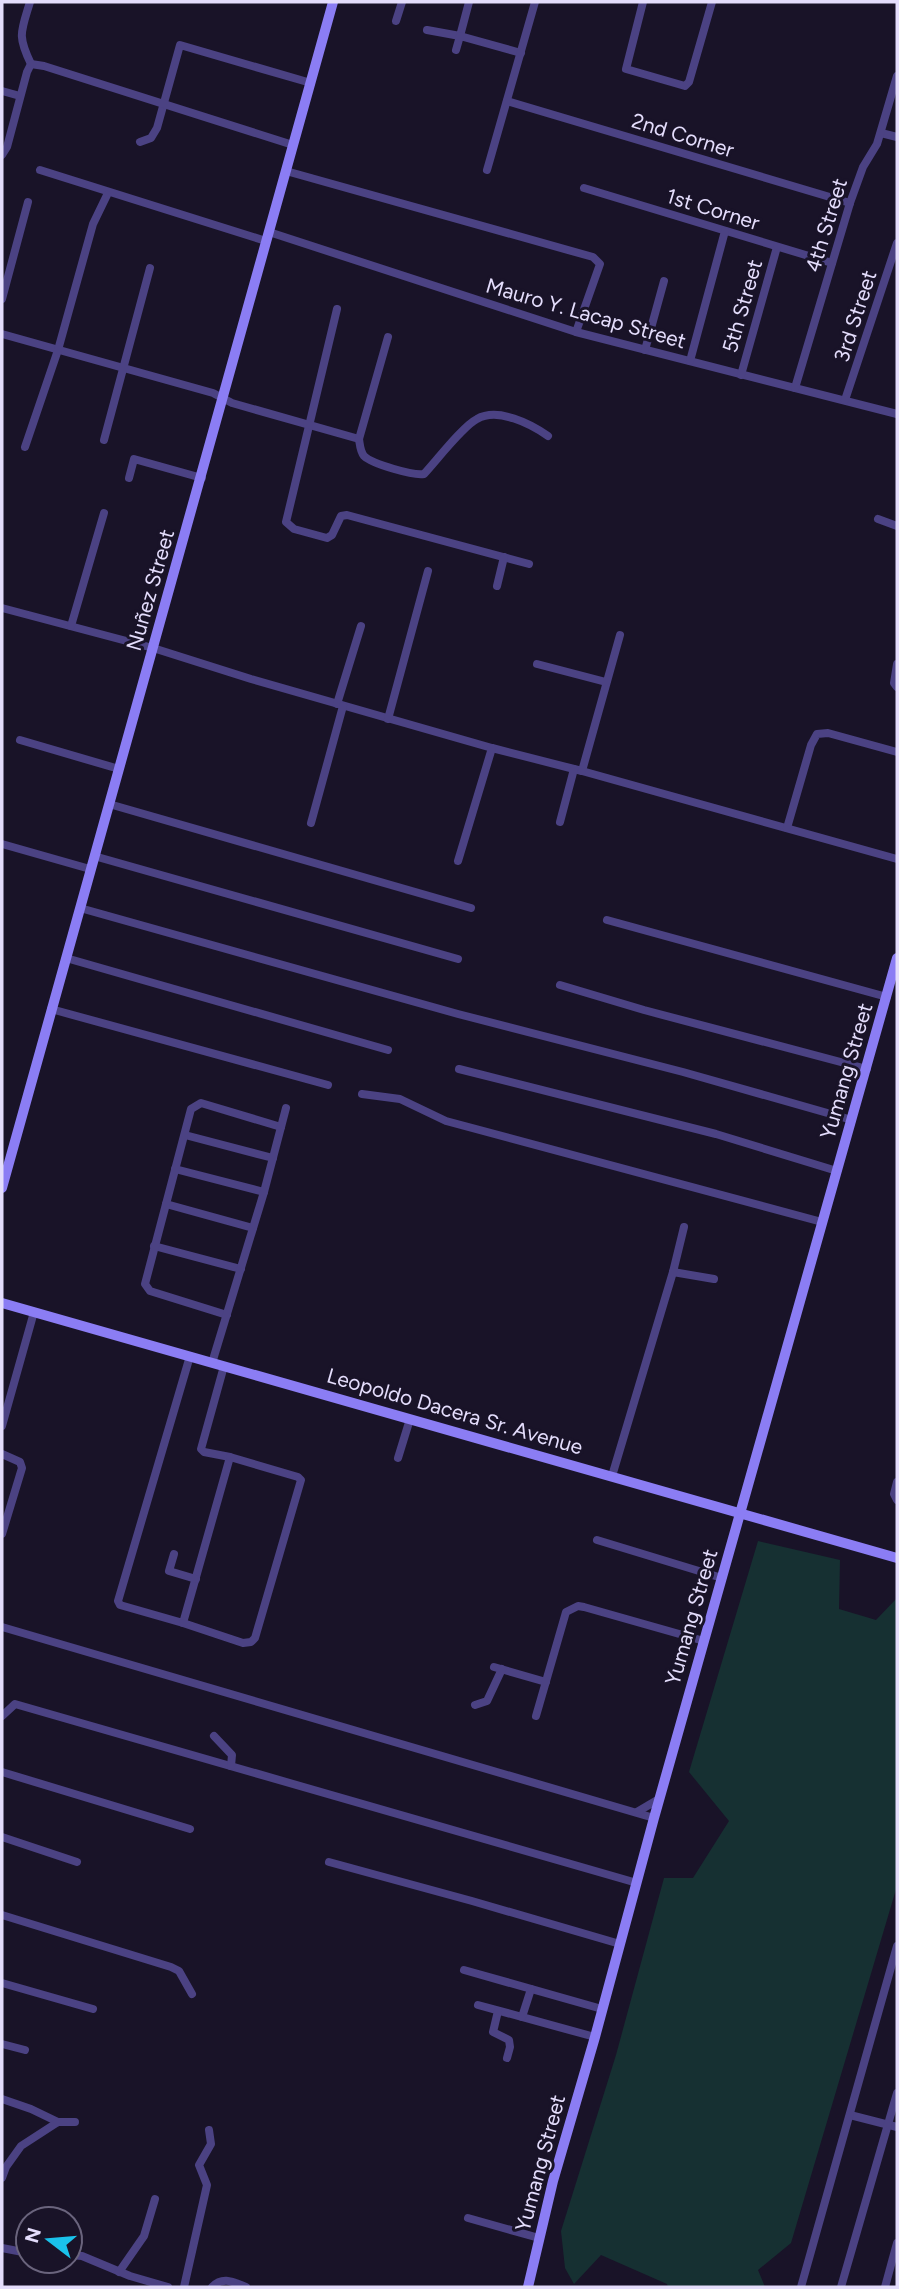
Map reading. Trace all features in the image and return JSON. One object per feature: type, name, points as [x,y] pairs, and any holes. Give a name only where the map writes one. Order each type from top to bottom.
[{"type":"main road","name":"Nuñez Street","points":[[2,1188],[333,2]]},
{"type":"main road","name":"Yumang Street","points":[[528,2287],[557,2168],[659,1799],[897,958]]},
{"type":"main road","name":"Leopoldo Dacera Sr. Avenue","points":[[2,1303],[897,1558]]},
{"type":"street","points":[[2,155],[7,147],[20,96],[32,64],[21,41],[30,2]]},
{"type":"street","points":[[396,21],[402,2]]},
{"type":"street","points":[[456,50],[469,2]]},
{"type":"street","points":[[487,170],[535,2]]},
{"type":"street","points":[[643,2],[626,69],[685,86],[690,82],[712,2]]},
{"type":"street","points":[[427,30],[521,53]]},
{"type":"street","points":[[140,142],[151,138],[156,132],[180,45],[311,83]]},
{"type":"street","points":[[32,64],[293,145]]},
{"type":"street","name":"4th Street","points":[[795,388],[850,202],[860,173],[881,133],[897,76]]},
{"type":"street","points":[[2,91],[20,96]]},
{"type":"street","name":"2nd Corner","points":[[507,101],[850,202]]},
{"type":"street","points":[[881,133],[897,137]]},
{"type":"street","name":"Mauro Y. Lacap Street","points":[[40,170],[267,236],[576,332],[897,414]]},
{"type":"street","points":[[286,171],[593,257],[600,264],[576,332]]},
{"type":"street","name":"1st Corner","points":[[584,188],[832,263]]},
{"type":"street","points":[[25,447],[58,350],[93,224],[107,195]]},
{"type":"street","points":[[2,299],[28,202]]},
{"type":"street","points":[[690,361],[725,231]]},
{"type":"street","name":"3rd Street","points":[[845,400],[897,243]]},
{"type":"street","name":"5th Street","points":[[741,375],[777,247]]},
{"type":"street","points":[[104,440],[150,268]]},
{"type":"street","points":[[645,350],[664,281]]},
{"type":"street","points":[[337,309],[286,522],[290,526],[327,538],[332,535],[341,516],[347,515],[529,564]]},
{"type":"street","points":[[2,334],[359,439]]},
{"type":"street","points":[[388,337],[359,439],[362,452],[367,458],[416,475],[424,474],[468,426],[482,416],[522,422],[548,436]]},
{"type":"street","points":[[129,478],[134,459],[202,478]]},
{"type":"street","points":[[71,626],[104,513]]},
{"type":"street","points":[[878,519],[897,526]]},
{"type":"street","points":[[497,586],[504,557]]},
{"type":"street","points":[[388,719],[428,570]]},
{"type":"street","points":[[2,610],[153,648],[388,719],[897,859]]},
{"type":"street","points":[[311,823],[361,626]]},
{"type":"street","points":[[560,822],[620,635]]},
{"type":"street","points":[[537,664],[606,682]]},
{"type":"street","points":[[897,664],[894,683],[897,687]]},
{"type":"street","points":[[787,828],[811,744],[817,734],[828,733],[897,752]]},
{"type":"street","points":[[20,740],[119,769]]},
{"type":"street","points":[[458,861],[492,748]]},
{"type":"street","points":[[109,804],[471,908]]},
{"type":"street","points":[[2,844],[90,869]]},
{"type":"street","points":[[94,856],[458,959]]},
{"type":"street","points":[[80,908],[458,1014],[683,1072],[852,1120]]},
{"type":"street","points":[[607,920],[887,997]]},
{"type":"street","points":[[65,958],[388,1050]]},
{"type":"street","points":[[560,985],[867,1069]]},
{"type":"street","points":[[51,1009],[328,1085]]},
{"type":"street","points":[[459,1069],[716,1134],[837,1171]]},
{"type":"street","points":[[362,1094],[400,1099],[446,1121],[822,1222]]},
{"type":"street","points":[[227,1315],[150,1291],[146,1287],[145,1280],[191,1109],[201,1103],[281,1127]]},
{"type":"street","points":[[190,1356],[118,1601],[120,1605],[243,1643],[251,1642],[255,1638],[301,1480],[201,1449],[227,1315],[264,1192],[285,1108]]},
{"type":"street","points":[[185,1135],[273,1158]]},
{"type":"street","points":[[175,1169],[264,1192]]},
{"type":"street","points":[[166,1204],[253,1228]]},
{"type":"street","points":[[612,1476],[684,1227]]},
{"type":"street","points":[[155,1246],[241,1269]]},
{"type":"street","points":[[673,1272],[714,1279]]},
{"type":"street","points":[[2,1426],[34,1312]]},
{"type":"street","points":[[398,1458],[410,1419]]},
{"type":"street","points":[[2,1454],[20,1462],[22,1468],[2,1534]]},
{"type":"street","points":[[183,1623],[230,1457]]},
{"type":"street","points":[[897,1482],[894,1494],[897,1500]]},
{"type":"street","points":[[597,1539],[722,1578]]},
{"type":"street","points":[[174,1554],[169,1572],[196,1579]]},
{"type":"street","points":[[536,1716],[566,1612],[578,1606],[704,1641]]},
{"type":"street","points":[[2,1627],[654,1818]]},
{"type":"street","points":[[475,1705],[487,1701],[498,1668],[546,1682]]},
{"type":"street","points":[[2,1716],[15,1704],[636,1883]]},
{"type":"street","points":[[214,1736],[232,1755],[231,1766]]},
{"type":"street","points":[[2,1772],[190,1829]]},
{"type":"street","points":[[637,1812],[659,1799]]},
{"type":"street","points":[[2,1837],[77,1862]]},
{"type":"street","points":[[329,1862],[472,1900],[620,1944]]},
{"type":"street","points":[[2,1915],[171,1967],[179,1971],[192,1993]]},
{"type":"street","points":[[801,2287],[897,1946]]},
{"type":"street","points":[[464,1970],[603,2009]]},
{"type":"street","points":[[2,1983],[93,2009]]},
{"type":"street","points":[[522,2017],[531,1989]]},
{"type":"street","points":[[478,2005],[595,2038]]},
{"type":"street","points":[[498,2011],[492,2032],[509,2040],[507,2058]]},
{"type":"street","points":[[2,2043],[25,2050]]},
{"type":"street","points":[[841,2287],[893,2126],[897,2093]]},
{"type":"street","points":[[2,2099],[58,2122],[75,2122]]},
{"type":"street","points":[[850,2115],[893,2126]]},
{"type":"street","points":[[2,2178],[6,2167],[21,2146],[58,2122]]},
{"type":"street","points":[[184,2287],[207,2185],[199,2165],[211,2144],[209,2130]]},
{"type":"street","points":[[119,2272],[144,2236],[155,2199]]},
{"type":"street","points":[[468,2218],[540,2238]]},
{"type":"street","points":[[885,2287],[897,2243]]},
{"type":"street","points":[[84,2257],[119,2272],[168,2287]]},
{"type":"street","points":[[212,2287],[217,2282],[226,2281],[246,2287]]},
{"type":"green space","points":[[758,1541],[840,1560],[839,1609],[876,1620],[897,1598],[897,1886],[791,2243],[758,2270],[765,2287],[668,2287],[667,2284],[601,2255],[574,2284],[565,2268],[561,2231],[616,2055],[664,1878],[693,1878],[729,1821],[689,1772]]}]
